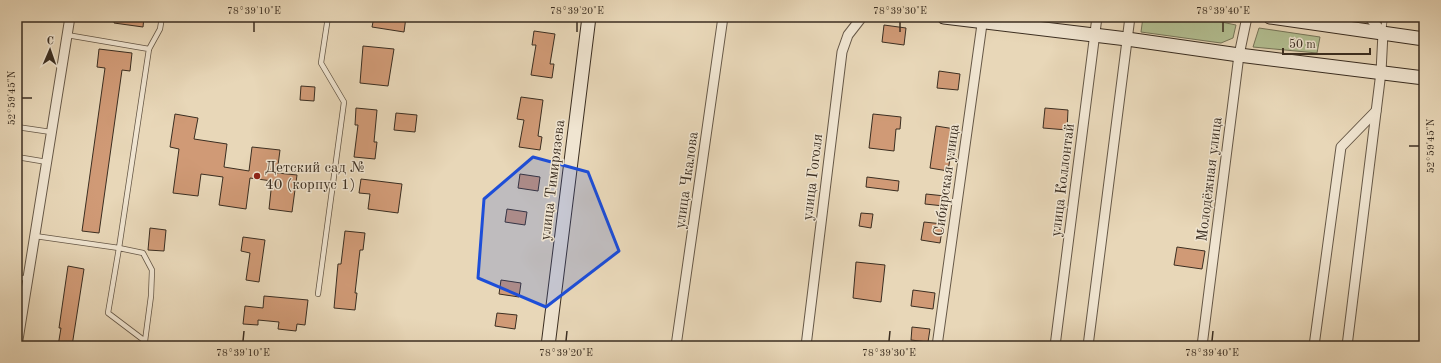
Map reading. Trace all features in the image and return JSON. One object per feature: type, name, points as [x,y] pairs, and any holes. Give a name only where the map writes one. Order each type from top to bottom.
[{"type":"street","points":[[17,346],[70,17]]},
{"type":"street","name":"улица Тимирязева","points":[[548,346],[589,17]]},
{"type":"street","name":"улица Чкалова","points":[[676,346],[723,17]]},
{"type":"street","name":"улица Гоголя","points":[[806,346],[842,52],[848,35],[862,17]]},
{"type":"street","points":[[944,17],[982,20],[1239,55],[1424,78]]},
{"type":"street","name":"улица Коллонтай","points":[[1055,346],[1097,17]]},
{"type":"street","points":[[1088,346],[1130,17]]},
{"type":"street","name":"Молодёжная улица","points":[[1202,346],[1239,55],[1246,17]]},
{"type":"street","points":[[1270,17],[1424,38]]},
{"type":"street","points":[[1347,346],[1381,72],[1383,33],[1369,17]]},
{"type":"street","name":"Сибирская улица","points":[[937,346],[982,20]]},
{"type":"street","points":[[1314,346],[1341,147],[1376,111]]},
{"type":"lane","points":[[145,340],[108,313],[149,49],[160,29],[162,17]]},
{"type":"lane","points":[[318,294],[344,102],[321,63],[328,17]]},
{"type":"lane","points":[[1383,33],[1385,17]]},
{"type":"lane","points":[[67,35],[149,49]]},
{"type":"lane","points":[[17,127],[51,132]]},
{"type":"lane","points":[[17,157],[46,162]]},
{"type":"lane","points":[[35,236],[119,248],[143,253],[152,270],[151,296],[144,346]]},
{"type":"lane","points":[[17,277],[28,279]]},
{"type":"highlighted area","points":[[533,157],[588,172],[619,251],[546,307],[478,278],[484,199]]},
{"type":"green space","points":[[1143,17],[1202,18],[1236,25],[1233,38],[1221,43],[1141,32]]},
{"type":"green space","points":[[1259,28],[1320,37],[1317,53],[1253,47]]},
{"type":"building","points":[[115,17],[144,17],[143,27],[114,23]]},
{"type":"building","points":[[374,17],[406,17],[404,32],[372,27]]},
{"type":"building","points":[[884,25],[906,28],[904,45],[882,42]]},
{"type":"building","points":[[534,31],[555,34],[550,64],[554,64],[552,78],[531,75],[536,45],[532,45]]},
{"type":"building","points":[[363,46],[394,49],[388,86],[360,83]]},
{"type":"building","points":[[99,49],[132,53],[130,71],[122,70],[99,233],[82,231],[105,68],[97,67]]},
{"type":"building","points":[[939,71],[960,74],[958,90],[937,88]]},
{"type":"building","points":[[301,86],[315,87],[314,101],[300,100]]},
{"type":"building","points":[[521,97],[543,100],[538,136],[542,137],[540,150],[519,147],[524,120],[517,119]]},
{"type":"building","points":[[356,108],[377,110],[374,142],[377,142],[375,159],[354,157],[358,125],[355,125]]},
{"type":"building","points":[[1045,108],[1068,110],[1067,130],[1043,128]]},
{"type":"building","points":[[396,113],[417,115],[415,132],[394,130]]},
{"type":"building","name":"Детский сад № 40 (корпус 1)","points":[[175,114],[198,118],[194,139],[227,144],[224,167],[249,171],[252,147],[280,150],[277,173],[297,175],[292,212],[269,209],[272,181],[250,178],[246,209],[219,205],[223,177],[201,174],[198,196],[173,193],[179,149],[170,147]]},
{"type":"building","points":[[873,114],[901,117],[900,129],[896,129],[894,151],[869,148]]},
{"type":"building","points":[[936,126],[955,129],[948,171],[930,168]]},
{"type":"building","points":[[520,174],[540,177],[538,191],[518,188]]},
{"type":"building","points":[[867,177],[899,181],[898,191],[866,187]]},
{"type":"building","points":[[361,179],[402,184],[398,213],[368,209],[370,194],[359,193]]},
{"type":"building","points":[[926,194],[945,196],[944,206],[925,204]]},
{"type":"building","points":[[507,209],[527,212],[525,225],[505,222]]},
{"type":"building","points":[[861,213],[873,214],[871,228],[859,226]]},
{"type":"building","points":[[924,222],[943,224],[940,243],[921,240]]},
{"type":"building","points":[[150,228],[166,230],[164,251],[148,250]]},
{"type":"building","points":[[345,231],[365,233],[363,250],[360,250],[355,293],[357,293],[355,310],[334,308],[338,264],[341,264]]},
{"type":"building","points":[[243,237],[265,240],[259,282],[246,280],[250,253],[241,251]]},
{"type":"building","points":[[1177,247],[1205,251],[1202,269],[1174,265]]},
{"type":"building","points":[[856,262],[885,265],[881,302],[853,298]]},
{"type":"building","points":[[68,266],[84,269],[72,346],[58,346],[61,328],[59,328]]},
{"type":"building","points":[[501,280],[521,283],[519,297],[499,294]]},
{"type":"building","points":[[913,290],[935,293],[933,309],[911,306]]},
{"type":"building","points":[[264,296],[308,300],[305,325],[297,324],[296,331],[278,329],[279,322],[258,320],[258,325],[243,324],[245,306],[263,308]]},
{"type":"building","points":[[497,313],[517,315],[515,329],[495,326]]},
{"type":"building","points":[[912,327],[930,329],[928,342],[911,340]]},
{"type":"place","name":"Детский сад № 40 (корпус 1)","points":[[257,176]]}]
